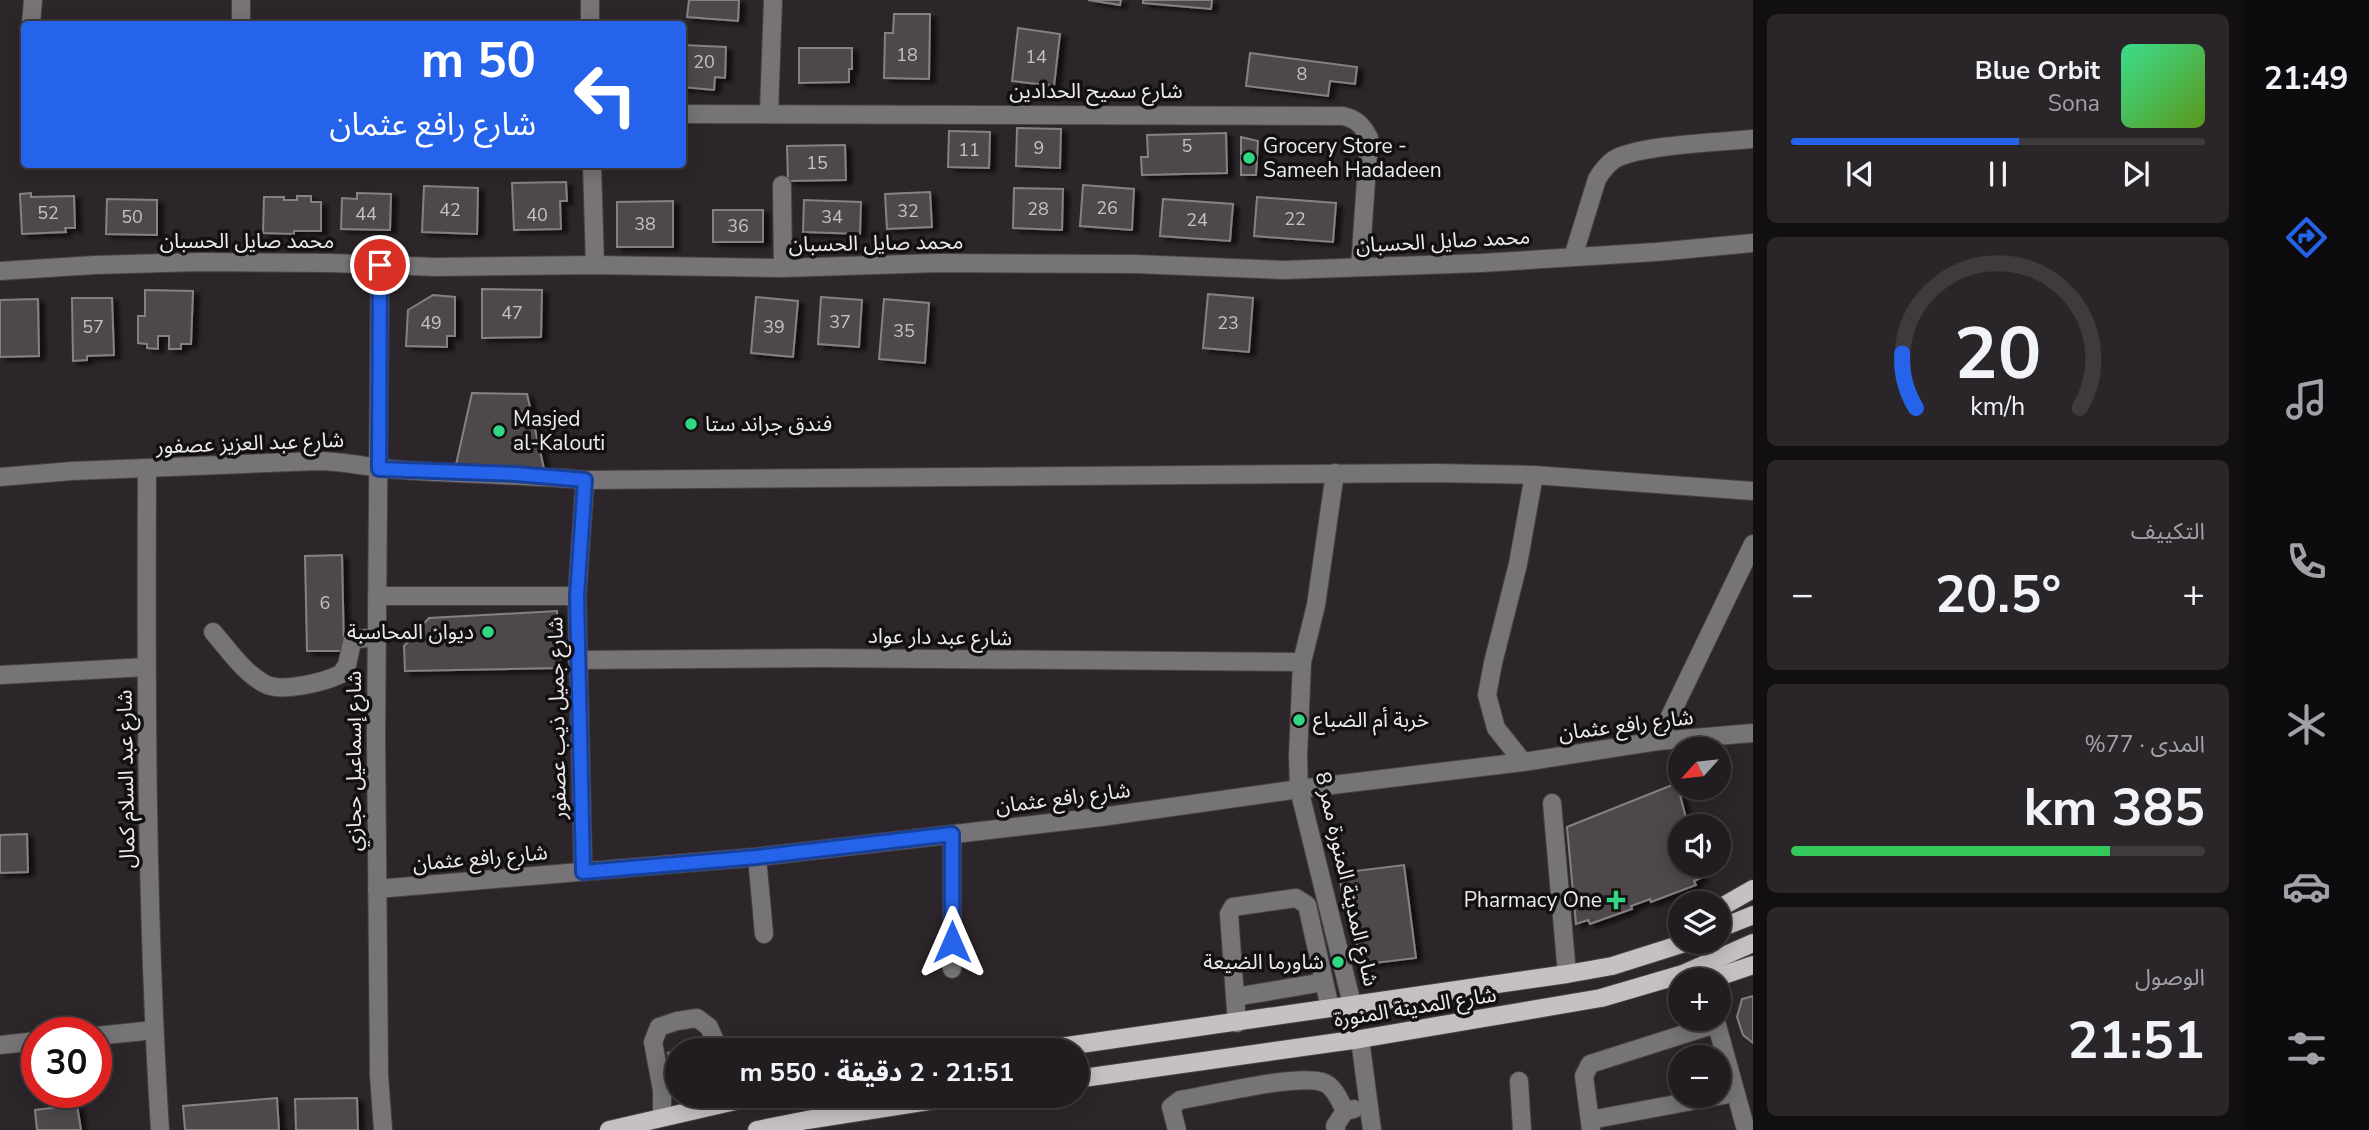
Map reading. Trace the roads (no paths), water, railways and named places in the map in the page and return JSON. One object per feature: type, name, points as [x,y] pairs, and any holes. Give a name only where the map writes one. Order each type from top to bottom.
[{"type":"main road","points":[[1731,901],[1753,888]]},
{"type":"main road","points":[[1731,924],[1752,915]]},
{"type":"main road","name":"شارع المدينة المنورة","points":[[1707,968],[1753,943]]},
{"type":"main road","points":[[1655,954],[1668,945]]},
{"type":"main road","name":"شارع المدينة المنورة","points":[[1089,1043],[1567,974],[1612,966],[1668,949]]},
{"type":"main road","points":[[1731,972],[1753,965]]},
{"type":"main road","name":"شارع المدينة المنورة","points":[[1089,1077],[1360,1040],[1601,998],[1668,982]]},
{"type":"main road","points":[[609,1130],[693,1108]]},
{"type":"main road","points":[[757,1130],[883,1108]]},
{"type":"street","points":[[32,21],[33,0]]},
{"type":"street","points":[[241,0],[242,21]]},
{"type":"street","points":[[590,0],[590,21]]},
{"type":"street","points":[[769,113],[773,0]]},
{"type":"street","name":"شارع سميح الحدادين","points":[[686,114],[1314,114],[1353,118],[1363,127],[1369,138],[1360,267]]},
{"type":"street","points":[[1573,257],[1597,180],[1603,169],[1615,159],[1653,150],[1753,139]]},
{"type":"street","points":[[592,168],[595,265]]},
{"type":"street","points":[[782,185],[782,268]]},
{"type":"street","name":"محمد صايل الحسبان","points":[[0,271],[200,262],[436,267],[595,265],[782,268],[938,263],[1135,264],[1284,270],[1656,253],[1753,243]]},
{"type":"street","name":"شارع إسماعيل حجازي","points":[[380,265],[377,889],[379,1075],[383,1130]]},
{"type":"street","name":"شارع عبد العزيز عصفور","points":[[0,477],[72,471],[345,461],[379,469],[516,474],[585,480],[1335,473],[1534,475],[1753,491]]},
{"type":"street","name":"شارع عبد السلام كمال","points":[[147,469],[146,667],[153,1030],[160,1130]]},
{"type":"street","name":"شارع المدينة المنورة ممر 8","points":[[1335,473],[1316,605],[1302,662],[1299,789],[1352,1004]]},
{"type":"street","points":[[1523,762],[1496,728],[1487,695],[1518,564],[1534,475]]},
{"type":"street","name":"شارع جميل ذيب عصفور","points":[[583,872],[577,596],[585,480]]},
{"type":"street","points":[[1658,741],[1753,544]]},
{"type":"street","points":[[377,596],[577,596]]},
{"type":"street","points":[[213,632],[251,674],[266,684],[277,687],[300,685],[341,674],[347,665],[352,642],[377,637]]},
{"type":"street","name":"شارع عبد دار عواد","points":[[578,660],[823,658],[1302,662]]},
{"type":"street","points":[[0,676],[146,667]]},
{"type":"street","name":"شارع رافع عثمان","points":[[377,889],[757,857],[1101,817],[1299,789],[1523,762],[1658,741],[1753,733]]},
{"type":"street","points":[[1552,803],[1567,974]]},
{"type":"street","points":[[952,834],[952,969]]},
{"type":"street","points":[[757,857],[764,934]]},
{"type":"street","points":[[1237,1023],[1229,915],[1233,907],[1296,898],[1307,905],[1330,1008]]},
{"type":"street","points":[[1236,997],[1324,982]]},
{"type":"street","points":[[665,1074],[653,1042],[659,1027],[697,1018],[709,1027],[714,1038]]},
{"type":"street","points":[[112,1034],[153,1030]]},
{"type":"street","points":[[1686,1031],[1590,1064],[1584,1076],[1591,1125],[1735,1093]]},
{"type":"street","points":[[1718,1031],[1746,1130]]},
{"type":"street","points":[[1360,1040],[1372,1130]]},
{"type":"street","points":[[0,1045],[21,1043]]},
{"type":"street","points":[[1177,1130],[1171,1107],[1180,1100],[1292,1081],[1324,1082],[1334,1090],[1345,1111]]},
{"type":"street","points":[[1519,1081],[1522,1130]]},
{"type":"street","points":[[1336,1130],[1335,1126],[1345,1111],[1369,1105]]},
{"type":"street","points":[[662,1116],[665,1106]]},
{"type":"place","name":"Grocery Store - Sameeh Hadadeen","points":[[1249,158]]},
{"type":"place","name":"فندق جراند ستا","points":[[691,424]]},
{"type":"place","name":"Masjed al-Kalouti","points":[[499,431]]},
{"type":"place","name":"ديوان المحاسبة","points":[[488,632]]},
{"type":"place","name":"خربة أم الضباع","points":[[1299,720]]},
{"type":"place","name":"Pharmacy One","points":[[1616,900]]},
{"type":"place","name":"شاورما الضيعة","points":[[1338,962]]}]
